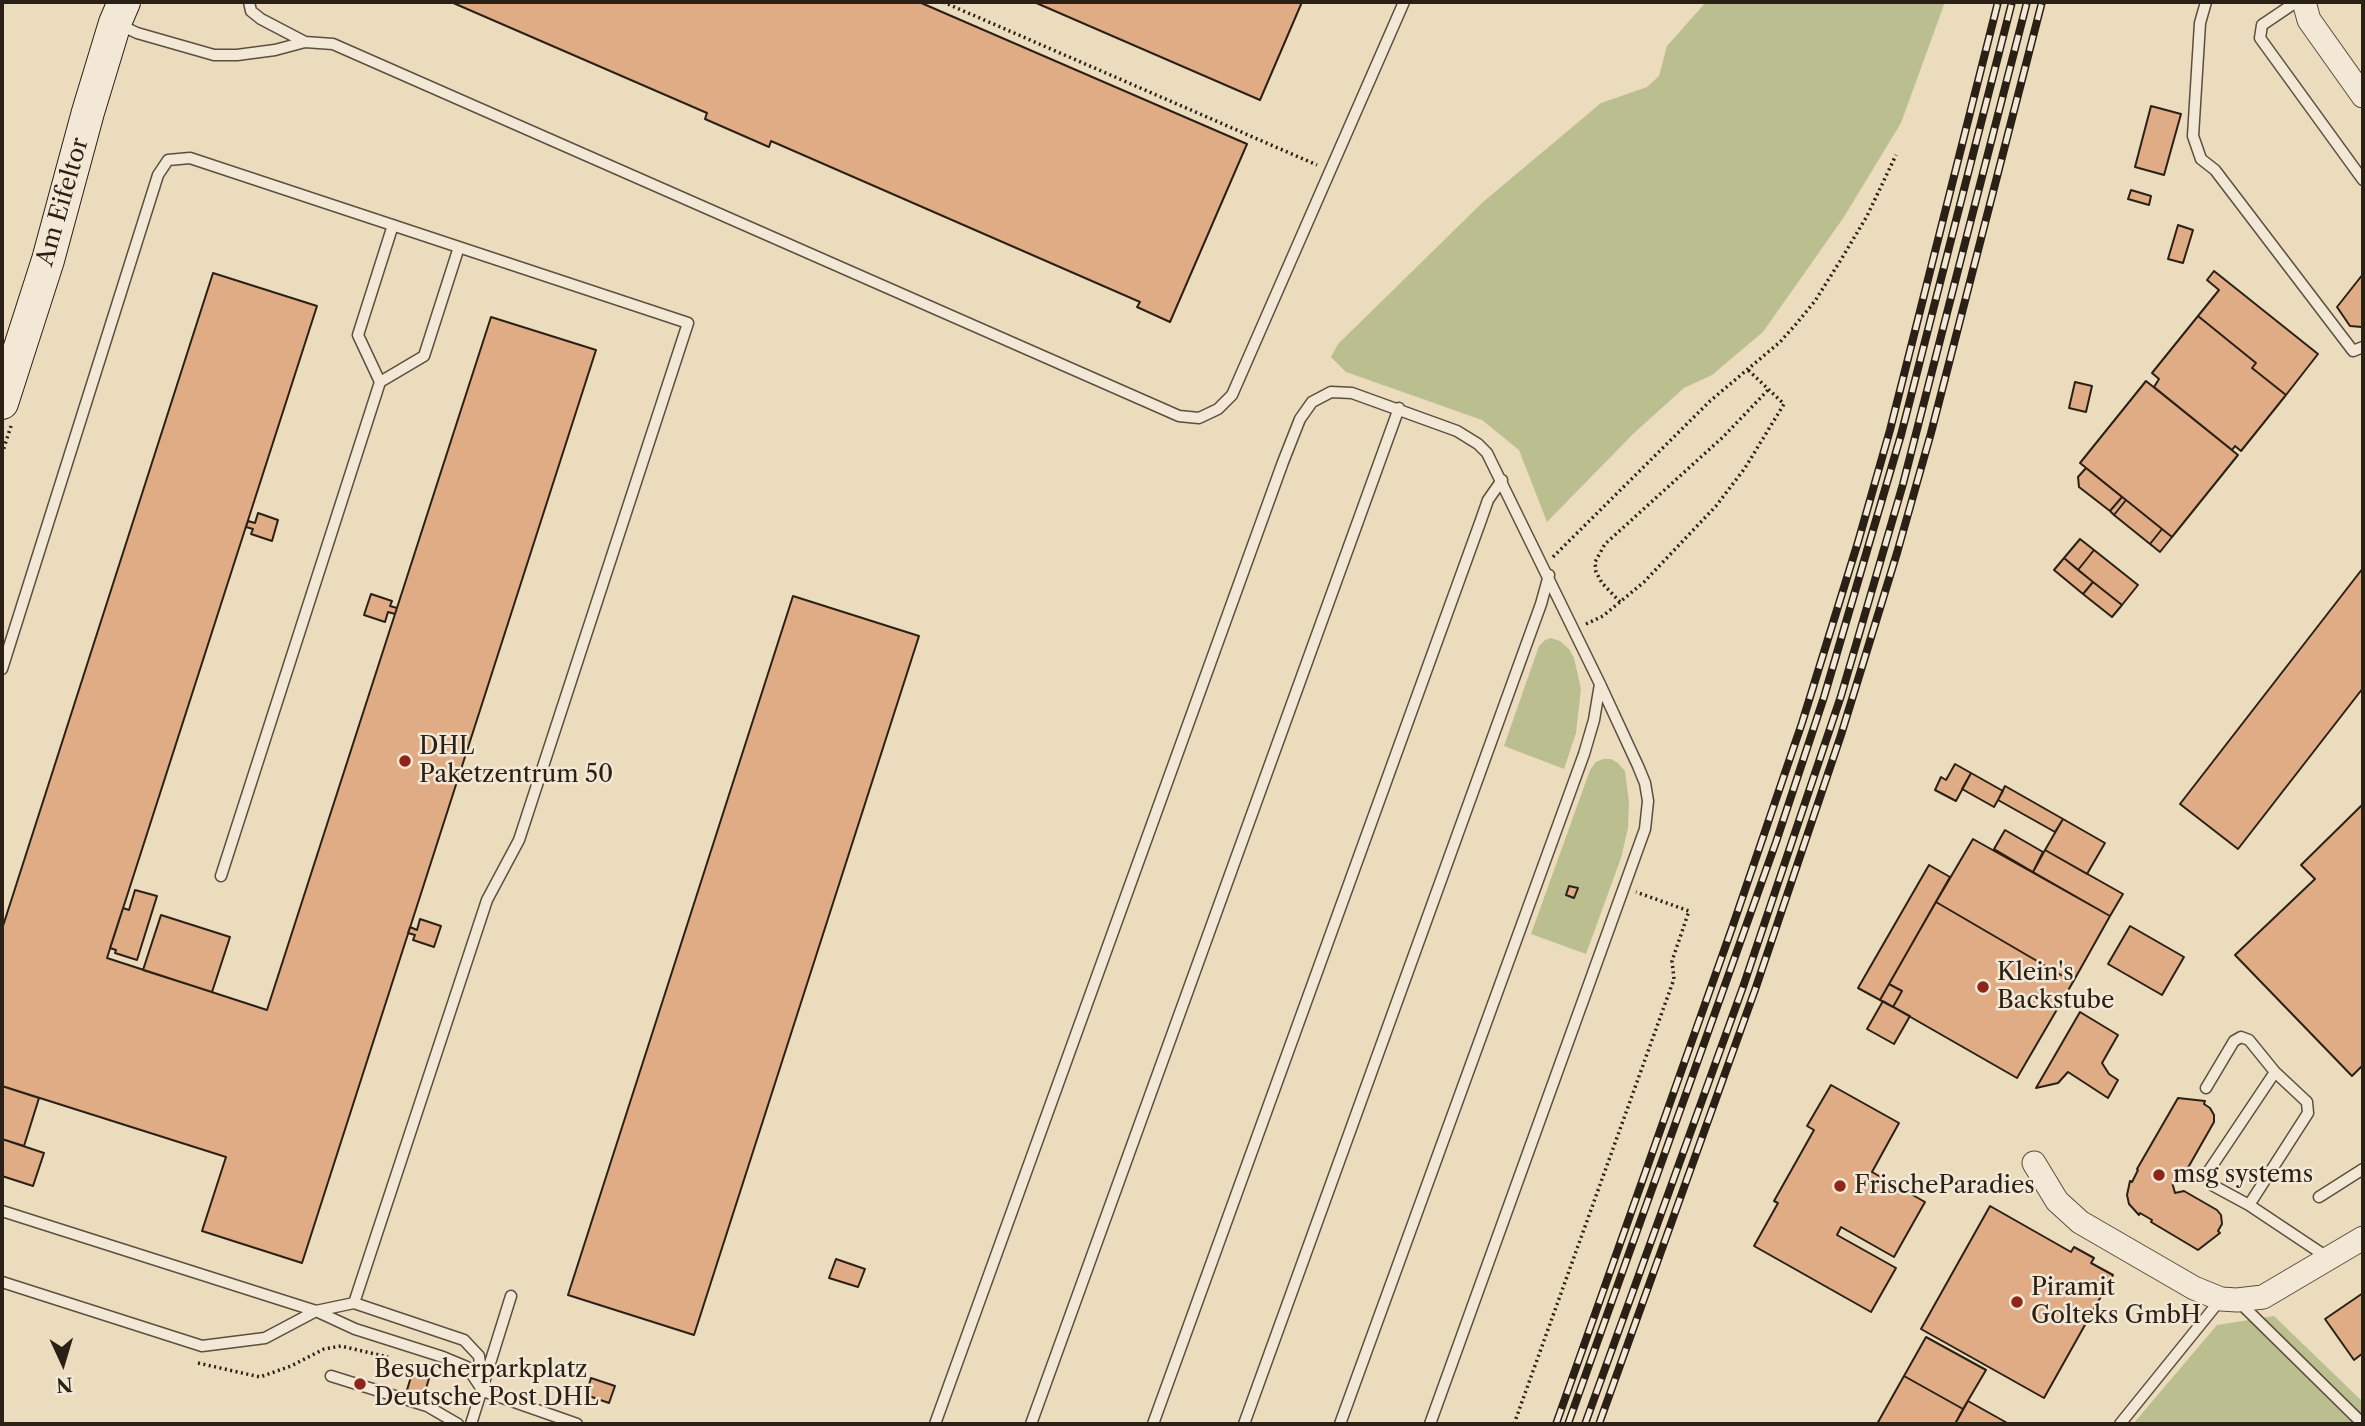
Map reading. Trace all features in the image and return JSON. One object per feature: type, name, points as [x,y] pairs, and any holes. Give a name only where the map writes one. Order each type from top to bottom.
[{"type":"main road","name":"Am Eifeltor","points":[[2,403],[48,260],[88,112],[120,12]]},
{"type":"street","points":[[2305,2],[2309,20],[2363,96]]},
{"type":"street","points":[[2034,1163],[2057,1201],[2080,1222],[2194,1288],[2229,1299],[2263,1297],[2363,1238]]},
{"type":"lane","points":[[249,2],[251,11],[261,19],[305,42]]},
{"type":"lane","points":[[120,12],[137,33],[214,55],[275,50],[305,42],[333,44],[1178,416],[1199,418],[1218,409],[1232,395],[1404,2]]},
{"type":"lane","points":[[2206,2],[2200,23],[2193,136],[2201,159],[2215,170],[2353,351],[2363,347]]},
{"type":"lane","points":[[2296,2],[2262,25],[2260,38],[2363,180]]},
{"type":"lane","points":[[2,669],[158,175],[168,160],[190,158],[688,323],[519,840],[488,900],[354,1303]]},
{"type":"lane","points":[[380,382],[358,335],[393,225]]},
{"type":"lane","points":[[221,876],[380,382],[424,356],[459,247]]},
{"type":"lane","points":[[935,1424],[1300,419],[1312,402],[1331,392],[1352,393],[1399,408],[1457,431],[1488,453],[1600,684],[1641,775],[1648,801],[1645,829],[1430,1424]]},
{"type":"lane","points":[[1031,1424],[1399,408]]},
{"type":"lane","points":[[1153,1424],[1488,500],[1502,480]]},
{"type":"lane","points":[[1244,1424],[1541,604],[1547,570]]},
{"type":"lane","points":[[1340,1424],[1584,754],[1594,720],[1600,684]]},
{"type":"lane","points":[[2206,1088],[2234,1041],[2241,1037],[2249,1040],[2275,1072],[2307,1102],[2308,1113],[2249,1205]]},
{"type":"lane","points":[[2275,1072],[2208,1172],[2207,1178],[2212,1185],[2249,1205],[2330,1259]]},
{"type":"lane","points":[[2319,1197],[2363,1169]]},
{"type":"lane","points":[[2,1211],[316,1311],[355,1329],[467,1367],[483,1391],[577,1424]]},
{"type":"lane","points":[[2,1282],[202,1346],[265,1338],[316,1311],[354,1303],[464,1340],[479,1356],[483,1391]]},
{"type":"lane","points":[[471,1424],[511,1296]]},
{"type":"lane","points":[[2120,1424],[2229,1299],[2363,1424]]},
{"type":"lane","points":[[331,1376],[427,1406],[458,1424]]},
{"type":"path","points":[[943,2],[1330,170]]},
{"type":"path","points":[[1547,570],[1710,401],[1780,341],[1815,301],[1867,216],[1896,155]]},
{"type":"path","points":[[1575,630],[1603,616],[1644,582],[1716,506],[1745,468],[1784,404],[1746,368]]},
{"type":"path","points":[[1620,602],[1601,583],[1596,572],[1595,562],[1605,544],[1723,437],[1768,390]]},
{"type":"path","points":[[1514,1424],[1674,979],[1672,961],[1689,911],[1624,888]]},
{"type":"green space","points":[[1706,2],[1945,2],[1901,123],[1844,217],[1763,332],[1712,375],[1684,388],[1633,434],[1547,522],[1519,450],[1482,420],[1346,372],[1331,357],[1338,344],[1483,202],[1601,103],[1647,87],[1659,76],[1667,46]]},
{"type":"green space","points":[[1551,638],[1560,641],[1569,649],[1574,658],[1581,689],[1576,733],[1564,769],[1504,746],[1539,646]]},
{"type":"green space","points":[[1611,759],[1625,771],[1629,802],[1628,828],[1621,858],[1586,954],[1531,934],[1590,770],[1596,762]]},
{"type":"green space","points":[[2274,1316],[2363,1402],[2363,1424],[2133,1424],[2217,1325]]},
{"type":"building","points":[[451,2],[919,2],[1247,144],[1170,322],[1137,307],[1140,302],[771,141],[769,147],[705,119],[707,113]]},
{"type":"building","points":[[1034,2],[1302,2],[1260,100]]},
{"type":"building","points":[[2151,106],[2181,114],[2164,175],[2135,167]]},
{"type":"building","points":[[2131,190],[2151,196],[2149,205],[2128,199]]},
{"type":"building","points":[[2178,225],[2193,230],[2183,263],[2168,259]]},
{"type":"building","points":[[2214,271],[2318,354],[2286,395],[2252,368],[2256,363],[2198,316],[2219,290],[2207,280]]},
{"type":"building","name":"DHL Paketzentrum 50","points":[[213,273],[317,306],[107,958],[267,1010],[491,317],[596,350],[302,1263],[202,1231],[226,1157],[2,1086],[2,929]]},
{"type":"building","points":[[2363,274],[2363,326],[2350,326],[2337,307]]},
{"type":"building","points":[[2198,316],[2256,363],[2252,368],[2286,395],[2241,451],[2235,446],[2232,450],[2154,387],[2159,379],[2152,373]]},
{"type":"building","points":[[2146,381],[2238,455],[2172,537],[2080,463]]},
{"type":"building","points":[[2075,382],[2092,386],[2086,412],[2069,408]]},
{"type":"building","points":[[2086,468],[2122,497],[2110,511],[2079,487],[2078,477]]},
{"type":"building","points":[[2122,497],[2126,500],[2114,515],[2110,511]]},
{"type":"building","points":[[2126,500],[2162,529],[2150,544],[2114,515]]},
{"type":"building","points":[[258,513],[278,520],[272,541],[251,534],[253,529],[246,527],[248,521],[255,523]]},
{"type":"building","points":[[2162,529],[2172,537],[2160,552],[2150,544]]},
{"type":"building","points":[[2080,539],[2094,550],[2078,570],[2064,558]]},
{"type":"building","points":[[2094,550],[2138,585],[2122,605],[2078,570]]},
{"type":"building","points":[[2064,558],[2093,582],[2083,594],[2054,570]]},
{"type":"building","points":[[2363,568],[2363,688],[2238,849],[2180,804]]},
{"type":"building","points":[[2093,582],[2122,605],[2112,617],[2083,594]]},
{"type":"building","points":[[371,594],[392,601],[390,606],[397,608],[395,614],[388,612],[385,622],[364,615]]},
{"type":"building","points":[[793,596],[919,636],[694,1335],[568,1295]]},
{"type":"building","points":[[1955,764],[1971,773],[1956,801],[1935,790],[1941,777],[1946,780]]},
{"type":"building","points":[[1971,773],[2003,791],[1994,807],[1962,789]]},
{"type":"building","points":[[2005,786],[2063,819],[2055,832],[1998,800]]},
{"type":"building","points":[[2363,804],[2363,1065],[2352,1076],[2235,955],[2315,879],[2301,865]]},
{"type":"building","points":[[2063,819],[2105,843],[2087,874],[2045,850]]},
{"type":"building","points":[[2005,830],[2043,852],[2033,872],[1994,849]]},
{"type":"building","points":[[1973,839],[2110,916],[2073,982],[1936,902]]},
{"type":"building","points":[[2045,850],[2123,894],[2110,916],[2033,872]]},
{"type":"building","points":[[1929,865],[1950,877],[1880,1000],[1858,988]]},
{"type":"building","points":[[1569,886],[1578,888],[1574,898],[1566,895]]},
{"type":"building","points":[[135,890],[157,896],[137,960],[115,953],[116,950],[110,948],[123,908],[129,910]]},
{"type":"building","name":"Klein's Backstube","points":[[1936,902],[2073,982],[2017,1078],[1893,1007],[1902,991],[1889,984]]},
{"type":"building","points":[[161,915],[230,937],[212,992],[143,970]]},
{"type":"building","points":[[420,919],[441,926],[434,947],[413,940],[415,935],[408,933],[410,927],[417,930]]},
{"type":"building","points":[[2130,926],[2184,957],[2162,995],[2108,964]]},
{"type":"building","points":[[1889,984],[1902,991],[1893,1007],[1880,1000]]},
{"type":"building","points":[[1883,1001],[1910,1016],[1894,1044],[1867,1029]]},
{"type":"building","points":[[2080,1012],[2118,1035],[2102,1063],[2109,1074],[2118,1080],[2108,1098],[2068,1072],[2058,1083],[2036,1088]]},
{"type":"building","name":"FrischeParadies","points":[[1831,1085],[1899,1123],[1872,1172],[1925,1202],[1894,1257],[1841,1227],[1837,1235],[1896,1268],[1871,1312],[1754,1246],[1778,1203],[1774,1201],[1814,1130],[1807,1126]]},
{"type":"building","points":[[2,1086],[39,1098],[24,1146],[2,1139]]},
{"type":"building","name":"msg systems","points":[[2178,1098],[2205,1101],[2204,1104],[2214,1115],[2214,1122],[2181,1180],[2172,1182],[2175,1193],[2184,1191],[2221,1215],[2222,1224],[2218,1231],[2220,1233],[2198,1250],[2151,1222],[2152,1220],[2140,1213],[2139,1215],[2129,1204],[2127,1195],[2130,1181],[2132,1182]]},
{"type":"building","points":[[2,1139],[44,1153],[33,1186],[2,1176]]},
{"type":"building","name":"Piramit Golteks GmbH","points":[[1990,1206],[2071,1252],[2074,1247],[2094,1258],[2091,1263],[2113,1275],[2044,1398],[1921,1329]]},
{"type":"building","points":[[836,1259],[865,1269],[858,1287],[829,1278]]},
{"type":"building","points":[[2363,1293],[2363,1353],[2354,1360],[2325,1319]]},
{"type":"building","points":[[1926,1337],[1986,1370],[1963,1409],[1904,1376]]},
{"type":"building","points":[[414,1367],[431,1372],[424,1395],[407,1390]]},
{"type":"building","points":[[1904,1376],[1963,1409],[1955,1424],[1877,1424]]},
{"type":"building","points":[[591,1378],[615,1386],[609,1403],[586,1395]]},
{"type":"building","points":[[1968,1401],[2009,1424],[1955,1424]]},
{"type":"railway","points":[[1556,1424],[1802,723],[1890,430],[1998,2]]},
{"type":"railway","points":[[1568,1424],[1776,842],[1824,697],[1901,435],[2012,2]]},
{"type":"railway","points":[[1585,1424],[1743,987],[1841,696],[1903,484],[2027,2]]},
{"type":"railway","points":[[1599,1424],[1755,990],[1841,735],[1931,433],[2042,2]]},
{"type":"place","name":"DHL Paketzentrum 50","points":[[405,761]]},
{"type":"place","name":"Klein's Backstube","points":[[1983,987]]},
{"type":"place","name":"msg systems","points":[[2159,1175]]},
{"type":"place","name":"FrischeParadies","points":[[1840,1186]]},
{"type":"place","name":"Piramit Golteks GmbH","points":[[2017,1302]]},
{"type":"place","name":"Besucherparkplatz Deutsche Post DHL","points":[[360,1384]]}]
